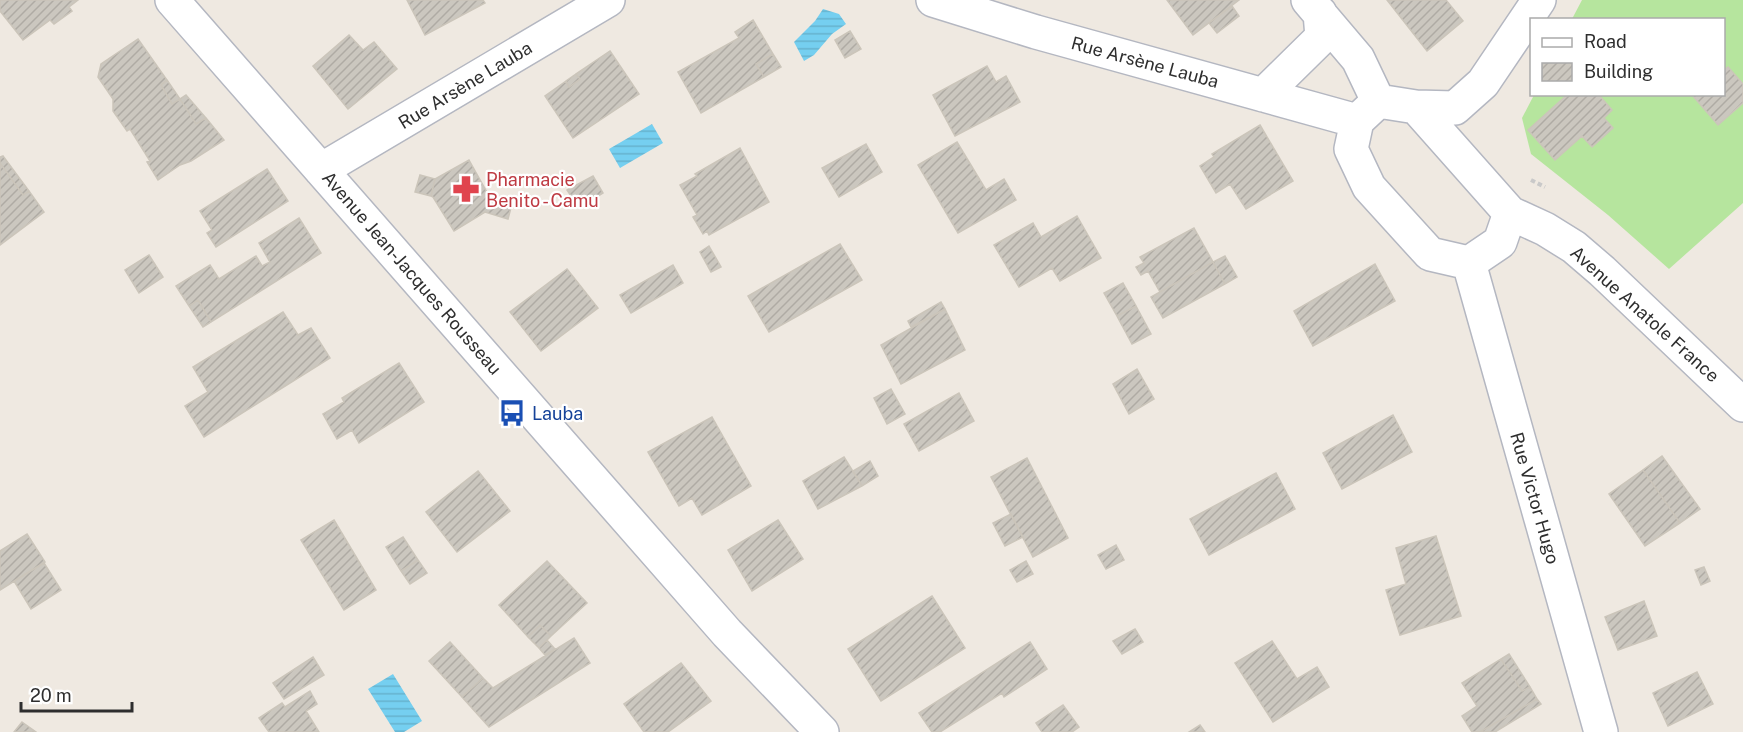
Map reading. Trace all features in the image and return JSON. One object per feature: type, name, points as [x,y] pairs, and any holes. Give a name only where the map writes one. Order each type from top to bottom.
[{"type":"street","name":"Avenue Jean-Jacques Rousseau","points":[[172,0],[719,624],[822,732]]},
{"type":"street","name":"Rue Arsène Lauba","points":[[321,170],[608,0]]},
{"type":"street","name":"Rue Arsène Lauba","points":[[933,0],[1036,32],[1263,94],[1367,111],[1416,107],[1455,108],[1484,83],[1539,0]]},
{"type":"street","points":[[1263,94],[1322,37],[1314,7]]},
{"type":"street","points":[[1314,7],[1358,59],[1367,111],[1351,149],[1369,187],[1430,254],[1469,263],[1500,242],[1510,213],[1416,107]]},
{"type":"street","name":"Avenue Anatole France","points":[[1510,213],[1545,229],[1574,247],[1610,278],[1743,405]]},
{"type":"street","name":"Rue Victor Hugo","points":[[1469,263],[1601,732]]},
{"type":"green space","points":[[1582,0],[1743,0],[1743,203],[1669,269],[1608,215],[1531,154],[1522,118],[1533,96],[1725,96],[1725,18],[1573,18]]},
{"type":"water","points":[[823,9],[839,14],[846,24],[832,34],[814,55],[804,61],[794,42],[815,21]]},
{"type":"water","points":[[652,124],[663,143],[620,168],[609,149]]},
{"type":"water","points":[[393,674],[422,721],[404,732],[395,732],[368,689]]},
{"type":"building","points":[[0,0],[78,0],[69,7],[72,11],[54,24],[50,20],[23,40],[0,11]]},
{"type":"building","points":[[407,0],[483,0],[485,3],[425,35]]},
{"type":"building","points":[[1167,0],[1239,0],[1193,35]]},
{"type":"building","points":[[1387,0],[1446,0],[1463,21],[1427,51]]},
{"type":"building","points":[[1232,6],[1239,16],[1217,33],[1209,23]]},
{"type":"building","points":[[753,20],[773,54],[756,64],[764,77],[701,113],[678,72],[739,38],[735,32]]},
{"type":"building","points":[[850,31],[861,49],[845,58],[835,40]]},
{"type":"building","points":[[349,35],[363,50],[374,42],[397,69],[348,109],[313,66]]},
{"type":"building","points":[[138,39],[167,80],[161,85],[172,104],[180,99],[196,124],[206,118],[224,140],[158,180],[147,162],[150,161],[130,129],[127,131],[113,111],[113,99],[98,77],[101,64]]},
{"type":"building","points":[[610,51],[639,94],[573,138],[545,96],[566,81],[569,87],[580,79],[576,74]]},
{"type":"building","points":[[773,54],[781,67],[764,77],[756,64]]},
{"type":"building","points":[[987,66],[996,82],[1006,76],[1020,102],[955,136],[933,95]]},
{"type":"building","points":[[1728,67],[1743,84],[1743,103],[1718,125],[1693,96],[1725,96],[1725,69]]},
{"type":"building","points":[[576,74],[580,79],[569,87],[566,81]]},
{"type":"building","points":[[167,80],[180,99],[172,104],[161,85]]},
{"type":"building","points":[[186,95],[206,118],[196,124],[180,99]]},
{"type":"building","points":[[1566,96],[1600,96],[1612,110],[1604,118],[1613,128],[1592,147],[1582,136],[1555,160],[1528,130]]},
{"type":"building","points":[[1260,125],[1293,181],[1246,209],[1230,184],[1216,193],[1200,166],[1214,157],[1212,154]]},
{"type":"building","points":[[957,142],[986,190],[1004,179],[1016,200],[958,233],[918,165]]},
{"type":"building","points":[[866,144],[882,172],[839,197],[822,168]]},
{"type":"building","points":[[740,148],[769,202],[709,235],[707,231],[703,234],[693,217],[697,215],[680,185]]},
{"type":"building","points":[[3,156],[29,191],[23,195],[0,163],[0,157]]},
{"type":"building","points":[[469,160],[488,194],[513,200],[508,219],[485,212],[454,231],[431,196],[435,179]]},
{"type":"building","points":[[0,163],[23,195],[29,191],[44,212],[0,245]]},
{"type":"building","points":[[267,169],[288,201],[216,247],[207,233],[212,230],[200,211]]},
{"type":"building","points":[[420,175],[435,179],[431,196],[415,192]]},
{"type":"building","points":[[593,176],[603,193],[579,208],[567,190]]},
{"type":"building","points":[[1077,216],[1101,258],[1060,281],[1052,268],[1019,287],[994,245],[1033,223],[1041,237]]},
{"type":"building","points":[[299,218],[321,253],[211,322],[198,300],[189,306],[176,286],[210,265],[219,279],[256,256],[262,266],[270,262],[259,243]]},
{"type":"building","points":[[1194,228],[1213,262],[1160,292],[1148,271],[1141,275],[1136,267],[1144,263],[1140,257]]},
{"type":"building","points":[[840,244],[862,280],[769,332],[748,296]]},
{"type":"building","points":[[709,246],[721,267],[711,272],[700,252]]},
{"type":"building","points":[[149,255],[163,277],[139,293],[125,270]]},
{"type":"building","points":[[1225,256],[1237,277],[1225,284],[1213,262]]},
{"type":"building","points":[[1213,262],[1225,284],[1163,318],[1151,297]]},
{"type":"building","points":[[1375,264],[1395,301],[1313,346],[1294,311]]},
{"type":"building","points":[[673,265],[683,283],[631,313],[620,295]]},
{"type":"building","points":[[567,269],[598,308],[541,351],[510,312]]},
{"type":"building","points":[[1123,283],[1136,306],[1117,316],[1104,293]]},
{"type":"building","points":[[198,300],[211,322],[203,327],[189,306]]},
{"type":"building","points":[[941,302],[945,309],[911,327],[908,321]]},
{"type":"building","points":[[1136,306],[1151,334],[1132,344],[1117,316]]},
{"type":"building","points":[[945,309],[965,350],[901,384],[881,345]]},
{"type":"building","points":[[283,312],[298,335],[311,328],[330,358],[204,437],[185,406],[208,392],[193,367]]},
{"type":"building","points":[[399,363],[424,402],[359,443],[352,430],[337,439],[323,414],[344,402],[342,398]]},
{"type":"building","points":[[1137,369],[1154,399],[1129,414],[1113,384]]},
{"type":"building","points":[[891,389],[905,414],[887,424],[874,398]]},
{"type":"building","points":[[959,393],[974,421],[919,451],[904,424]]},
{"type":"building","points":[[1393,415],[1412,452],[1342,489],[1323,453]]},
{"type":"building","points":[[712,417],[751,486],[702,515],[692,498],[679,506],[648,452]]},
{"type":"building","points":[[1662,456],[1700,509],[1680,523],[1643,470]]},
{"type":"building","points":[[844,457],[862,486],[818,509],[803,481]]},
{"type":"building","points":[[1027,458],[1068,538],[1033,557],[991,477]]},
{"type":"building","points":[[870,461],[878,476],[862,486],[853,471]]},
{"type":"building","points":[[1643,470],[1680,523],[1645,546],[1609,494]]},
{"type":"building","points":[[478,471],[510,511],[457,552],[426,512]]},
{"type":"building","points":[[1276,473],[1295,509],[1209,555],[1190,519]]},
{"type":"building","points":[[1011,514],[1023,537],[1005,546],[993,523]]},
{"type":"building","points":[[334,520],[376,590],[344,610],[301,540]]},
{"type":"building","points":[[778,520],[803,559],[752,591],[728,550]]},
{"type":"building","points":[[27,534],[45,562],[0,590],[0,551]]},
{"type":"building","points":[[1436,536],[1461,616],[1400,635],[1386,590],[1406,584],[1396,548]]},
{"type":"building","points":[[403,537],[418,560],[401,571],[386,547]]},
{"type":"building","points":[[1116,545],[1124,560],[1106,569],[1098,555]]},
{"type":"building","points":[[418,560],[427,573],[410,584],[401,571]]},
{"type":"building","points":[[547,561],[587,603],[551,636],[540,625],[528,637],[499,605]]},
{"type":"building","points":[[1026,561],[1033,574],[1017,582],[1010,570]]},
{"type":"building","points":[[44,563],[61,590],[31,609],[14,581]]},
{"type":"building","points":[[1704,567],[1710,581],[1701,585],[1695,570]]},
{"type":"building","points":[[932,596],[965,648],[881,701],[848,649]]},
{"type":"building","points":[[1644,601],[1657,636],[1618,650],[1605,617]]},
{"type":"building","points":[[540,625],[551,636],[539,648],[528,637]]},
{"type":"building","points":[[1135,629],[1143,642],[1122,654],[1113,641]]},
{"type":"building","points":[[574,638],[590,663],[489,727],[462,697],[483,678],[493,688]]},
{"type":"building","points":[[547,640],[555,649],[545,655],[539,648]]},
{"type":"building","points":[[1272,641],[1297,679],[1317,667],[1329,687],[1273,722],[1235,663]]},
{"type":"building","points":[[450,642],[483,678],[462,697],[429,661]]},
{"type":"building","points":[[1030,642],[1047,669],[1004,697],[1002,693],[940,732],[932,732],[919,713]]},
{"type":"building","points":[[1509,654],[1530,687],[1522,691],[1501,659]]},
{"type":"building","points":[[313,657],[324,675],[284,699],[273,683]]},
{"type":"building","points":[[1501,659],[1522,691],[1530,687],[1537,699],[1480,732],[1472,732],[1462,716],[1477,706],[1462,683]]},
{"type":"building","points":[[681,663],[711,701],[668,732],[644,732],[624,704]]},
{"type":"building","points":[[1697,672],[1713,704],[1668,726],[1653,693]]},
{"type":"building","points":[[310,691],[317,704],[306,711],[319,732],[269,732],[259,718],[282,703],[285,707]]},
{"type":"building","points":[[1537,699],[1541,704],[1495,732],[1480,732]]},
{"type":"building","points":[[1063,705],[1079,727],[1072,732],[1042,732],[1036,723]]},
{"type":"building","points":[[22,722],[36,732],[14,732]]},
{"type":"building","points":[[1200,725],[1205,732],[1189,732]]},
{"type":"place","name":"Pharmacie Benito - Camu","points":[[466,189]]},
{"type":"place","name":"Lauba","points":[[512,413]]}]
